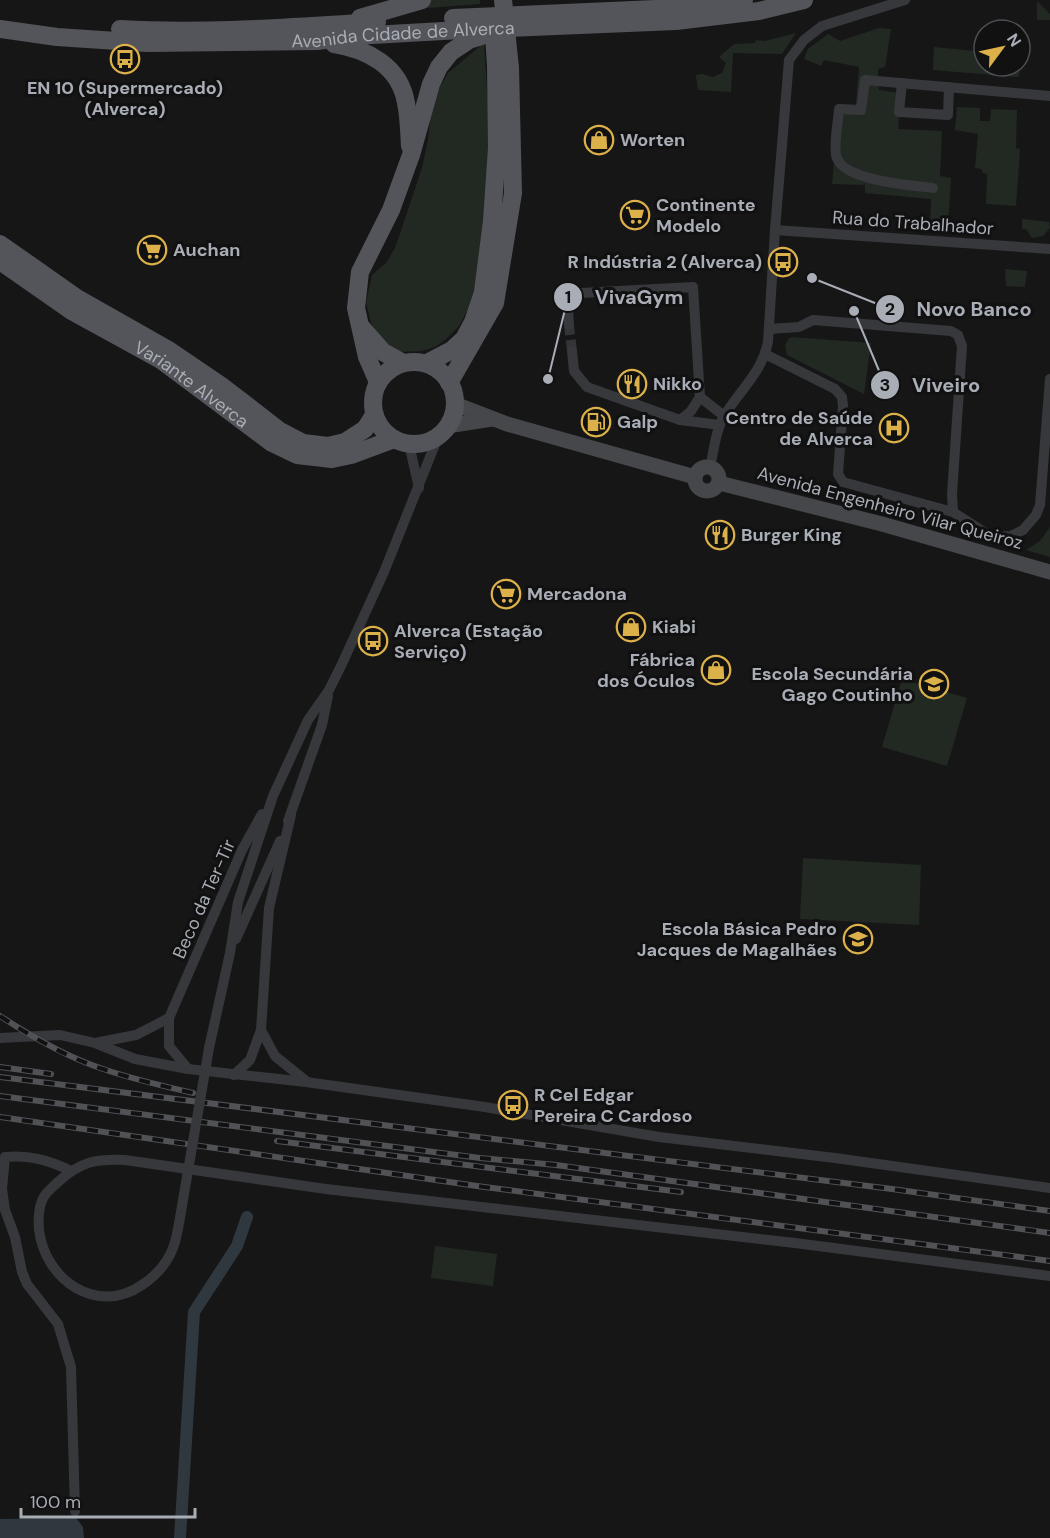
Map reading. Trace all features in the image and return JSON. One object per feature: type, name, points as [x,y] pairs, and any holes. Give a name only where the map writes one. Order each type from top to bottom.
[{"type":"main road","points":[[339,24],[422,0]]},
{"type":"main road","points":[[449,383],[495,303],[513,193],[503,67],[492,0]]},
{"type":"main road","points":[[427,363],[439,371],[449,383],[454,393],[454,414],[442,432],[419,444],[401,442],[378,424],[374,415],[374,392],[378,382],[393,367],[403,363],[427,363],[452,350],[464,339],[473,322],[483,292],[492,221],[503,67],[503,0]]},
{"type":"main road","points":[[378,382],[367,357],[356,308],[360,272],[391,210],[411,155],[431,84],[439,67],[451,52],[469,40],[538,21],[590,0]]},
{"type":"main road","name":"Avenida Cidade de Alverca","points":[[0,29],[57,37],[147,43],[317,42],[366,35],[461,30],[744,0]]},
{"type":"main road","name":"Avenida Cidade de Alverca","points":[[0,19],[56,25],[149,30],[276,28],[339,24],[676,21],[759,11],[804,0]]},
{"type":"main road","points":[[317,42],[354,47],[385,64],[406,100],[411,155]]},
{"type":"main road","name":"Variante Alverca","points":[[0,244],[77,298],[167,349],[223,387],[280,431],[303,444],[328,446],[345,442],[365,429],[374,415]]},
{"type":"main road","name":"Variante Alverca","points":[[0,261],[69,310],[161,360],[272,443],[297,455],[332,459],[401,442]]},
{"type":"main road","points":[[361,326],[383,352],[403,363]]},
{"type":"main road","name":"Avenida Engenheiro Vilar Queiroz","points":[[455,404],[492,419],[695,477],[696,485],[703,491],[714,489],[719,483],[882,524],[1050,572]]},
{"type":"main road","name":"Avenida Engenheiro Vilar Queiroz","points":[[442,432],[492,419]]},
{"type":"main road","points":[[695,477],[699,470],[710,467],[717,471],[719,483]]},
{"type":"street","points":[[710,467],[722,421],[752,381],[765,354],[769,329],[789,60],[804,40],[822,26],[905,0]]},
{"type":"street","points":[[933,188],[868,178],[848,170],[839,163],[836,155],[839,109],[861,110],[865,80],[1050,96]]},
{"type":"street","points":[[902,83],[899,112],[948,115],[949,87]]},
{"type":"street","name":"Rua do Trabalhador","points":[[775,230],[1050,249]]},
{"type":"street","points":[[569,325],[568,309],[581,293],[693,287],[700,397],[691,411],[680,420]]},
{"type":"street","points":[[769,329],[799,327],[813,320],[951,331],[958,335],[962,346],[953,512]]},
{"type":"street","points":[[572,351],[574,370],[587,387],[680,420],[722,421]]},
{"type":"street","points":[[765,354],[835,389],[840,395],[843,406],[838,474],[843,482],[953,512],[987,534],[1004,538],[1023,530],[1036,515],[1042,494],[1050,379]]},
{"type":"street","points":[[700,397],[722,421]]},
{"type":"street","points":[[442,432],[384,572],[329,690],[308,720],[273,796],[238,902],[230,952],[209,1048],[182,1206],[175,1243],[159,1271],[128,1293],[111,1297],[97,1296],[70,1285],[58,1274],[44,1251],[40,1235],[38,1220],[40,1206],[45,1195],[82,1164],[94,1161],[125,1160],[326,1189],[783,1242],[1050,1276]]},
{"type":"street","points":[[401,442],[418,488]]},
{"type":"street","points":[[230,952],[291,815],[322,725],[329,690]]},
{"type":"street","name":"Beco da Ter-Tir","points":[[188,1069],[169,1046],[169,1018],[242,850],[273,796]]},
{"type":"street","points":[[234,1075],[250,1059],[261,1030],[269,908],[291,815]]},
{"type":"street","points":[[95,1043],[136,1035],[169,1018]]},
{"type":"street","points":[[261,1030],[275,1056],[306,1082]]},
{"type":"street","points":[[0,1038],[60,1035],[95,1043],[135,1059],[188,1069],[306,1082],[485,1107],[659,1137],[1050,1188]]},
{"type":"street","points":[[71,1171],[55,1162],[27,1155],[5,1157],[2,1189],[4,1210],[15,1237],[22,1272],[27,1284],[58,1324],[71,1367],[75,1511]]},
{"type":"street","points":[[1025,1183],[1050,1177]]},
{"type":"shaded area","points":[[430,0],[480,0],[480,4],[415,9]]},
{"type":"shaded area","points":[[1037,1],[1050,14],[1050,20],[1037,20]]},
{"type":"shaded area","points":[[879,28],[891,29],[885,67],[878,69],[879,90],[901,93],[898,129],[942,131],[940,176],[951,178],[948,224],[930,223],[931,199],[865,193],[865,185],[832,184],[839,109],[855,115],[859,67],[824,60],[821,66],[804,59],[808,49],[828,34],[840,41]]},
{"type":"shaded area","points":[[796,33],[782,54],[733,53],[731,92],[698,90],[696,75],[713,77],[722,73],[726,63],[719,57],[734,44],[754,43],[757,40],[765,41]]},
{"type":"shaded area","points":[[484,43],[491,153],[477,281],[467,311],[459,326],[446,339],[435,347],[421,351],[398,352],[381,339],[371,323],[366,302],[372,275],[386,263],[395,248],[422,168],[431,112],[438,90],[448,73]]},
{"type":"shaded area","points":[[934,47],[972,51],[972,73],[933,70]]},
{"type":"shaded area","points":[[957,107],[980,108],[980,121],[990,121],[991,109],[1017,110],[1016,148],[1020,149],[1016,206],[986,204],[987,174],[975,168],[978,134],[955,130]]},
{"type":"shaded area","points":[[1022,219],[1049,222],[1050,228],[1043,236],[1032,238],[1026,229],[1022,229]]},
{"type":"shaded area","points":[[1005,269],[1027,271],[1025,287],[1006,286]]},
{"type":"shaded area","points":[[792,337],[871,343],[864,394],[787,355],[785,345]]},
{"type":"shaded area","points":[[1050,527],[1050,557],[1026,550],[1040,541]]},
{"type":"shaded area","points":[[902,679],[967,698],[947,766],[882,747]]},
{"type":"shaded area","points":[[803,858],[921,865],[919,925],[800,919]]},
{"type":"shaded area","points":[[435,1246],[497,1254],[493,1286],[431,1278]]},
{"type":"shaded area","points":[[76,1518],[83,1527],[84,1538],[0,1538],[0,1519]]},
{"type":"waterway","points":[[180,1538],[194,1312],[237,1246],[247,1217]]},
{"type":"tunnel","points":[[569,325],[572,351]]},
{"type":"railway","points":[[0,1016],[76,1059],[114,1073],[193,1093]]},
{"type":"railway","points":[[0,1067],[51,1074]]},
{"type":"railway","points":[[0,1077],[892,1189],[1050,1211]]},
{"type":"railway","points":[[0,1096],[480,1158],[556,1165],[1050,1233]]},
{"type":"railway","points":[[0,1117],[477,1186],[1050,1261]]},
{"type":"railway","points":[[277,1141],[681,1192]]},
{"type":"place","name":"EN 10 (Supermercado) (Alverca)","points":[[125,59]]},
{"type":"place","name":"Worten","points":[[599,140]]},
{"type":"place","name":"Continente Modelo","points":[[635,215]]},
{"type":"place","name":"Auchan","points":[[152,250]]},
{"type":"place","name":"R Indústria 2 (Alverca)","points":[[783,262]]},
{"type":"place","name":"Novo Banco","points":[[812,278]]},
{"type":"place","name":"Viveiro","points":[[854,311]]},
{"type":"place","name":"VivaGym","points":[[548,379]]},
{"type":"place","name":"Nikko","points":[[632,384]]},
{"type":"place","name":"Galp","points":[[596,422]]},
{"type":"place","name":"Centro de Saúde de Alverca","points":[[894,428]]},
{"type":"place","name":"Burger King","points":[[720,535]]},
{"type":"place","name":"Mercadona","points":[[506,594]]},
{"type":"place","name":"Kiabi","points":[[631,627]]},
{"type":"place","name":"Alverca (Estação Serviço)","points":[[373,641]]},
{"type":"place","name":"Fábrica dos Óculos","points":[[716,670]]},
{"type":"place","name":"Escola Secundária Gago Coutinho","points":[[934,684]]},
{"type":"place","name":"Escola Básica Pedro Jacques de Magalhães","points":[[858,939]]},
{"type":"place","name":"R Cel Edgar Pereira C Cardoso","points":[[513,1105]]}]
